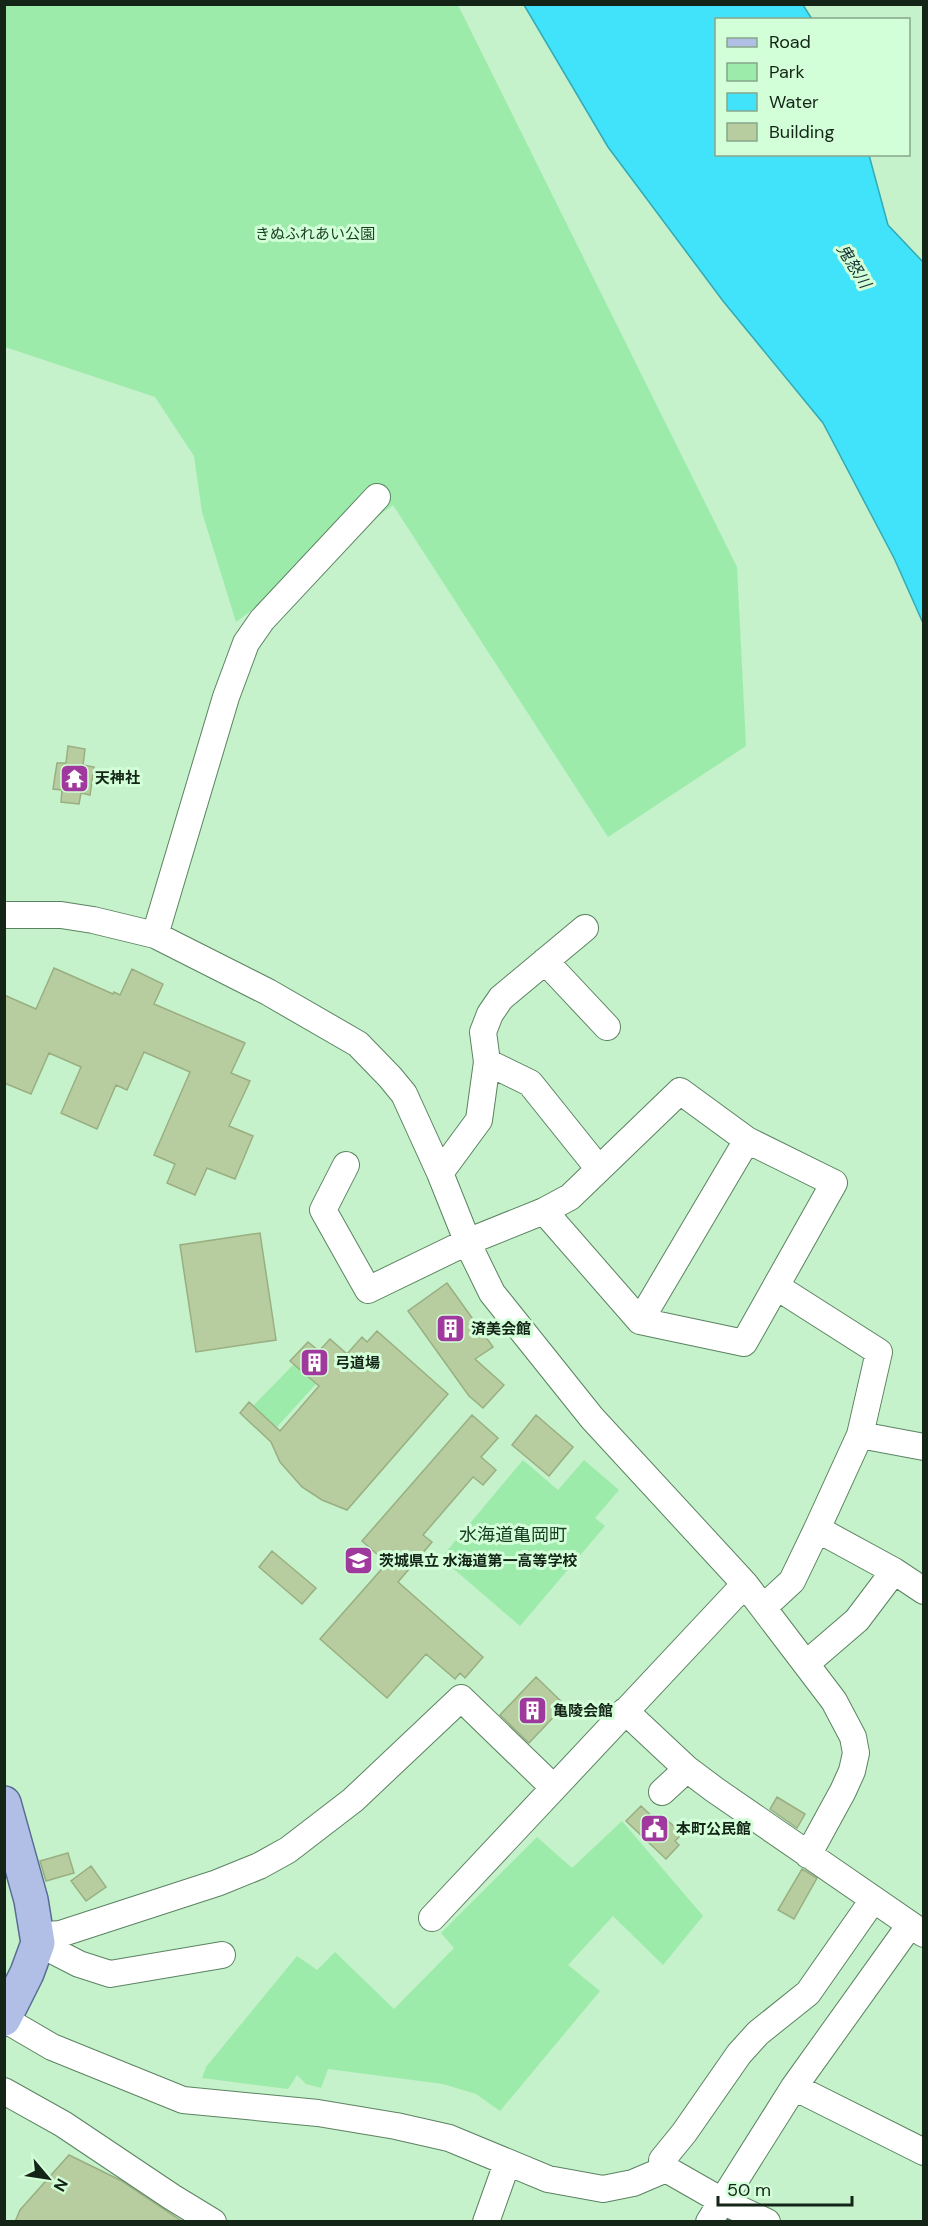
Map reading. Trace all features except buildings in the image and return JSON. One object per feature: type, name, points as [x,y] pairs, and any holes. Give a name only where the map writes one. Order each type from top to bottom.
[{"type":"main road","points":[[4,1803],[9,1836],[31,1900],[37,1940],[27,1973],[4,2019]]},
{"type":"street","points":[[155,935],[226,698],[246,643],[262,620],[376,497]]},
{"type":"street","points":[[4,915],[71,916],[155,935],[268,992],[358,1044],[404,1094],[440,1173],[467,1242],[492,1293],[592,1418],[745,1584],[834,1701],[853,1737],[856,1752],[852,1771],[843,1791],[808,1855]]},
{"type":"street","points":[[440,1173],[479,1120],[487,1062],[483,1032],[490,1014],[501,998],[585,927]]},
{"type":"street","points":[[545,961],[607,1027]]},
{"type":"street","points":[[487,1062],[530,1083],[599,1169]]},
{"type":"street","points":[[346,1165],[323,1210],[368,1290],[467,1242],[544,1211],[570,1197],[680,1091],[747,1140],[834,1183],[744,1343],[640,1321],[544,1211]]},
{"type":"street","points":[[640,1321],[747,1140]]},
{"type":"street","points":[[764,1607],[792,1581],[860,1435],[879,1352],[777,1287]]},
{"type":"street","points":[[860,1435],[924,1447]]},
{"type":"street","points":[[817,1529],[894,1571],[924,1591]]},
{"type":"street","points":[[807,1663],[857,1620],[894,1571]]},
{"type":"street","points":[[432,1918],[745,1584]]},
{"type":"street","points":[[37,1940],[208,1886],[259,1866],[288,1850],[353,1800],[461,1698],[553,1787]]},
{"type":"street","points":[[625,1711],[687,1769],[917,1929],[794,2087],[716,2211]]},
{"type":"street","points":[[662,1792],[687,1769]]},
{"type":"street","points":[[4,2019],[52,2047],[183,2100],[318,2113],[396,2126],[449,2138],[548,2179],[603,2189],[633,2183],[661,2160],[684,2133],[739,2054],[758,2033],[808,1993],[873,1900]]},
{"type":"street","points":[[37,1940],[79,1964],[110,1974],[222,1955]]},
{"type":"street","points":[[794,2087],[924,2152]]},
{"type":"street","points":[[4,2091],[63,2124],[213,2222]]},
{"type":"street","points":[[661,2160],[716,2211],[767,2222]]},
{"type":"street","points":[[486,2222],[507,2163]]},
{"type":"green space","name":"きぬふれあい公園","points":[[5,5],[458,5],[737,567],[746,746],[608,837],[393,505],[236,622],[202,512],[194,456],[155,397],[5,347]]},
{"type":"green space","points":[[294,1364],[316,1384],[276,1428],[253,1406]]},
{"type":"green space","points":[[523,1460],[558,1490],[584,1460],[619,1490],[595,1518],[605,1526],[520,1626],[441,1558]]},
{"type":"green space","points":[[622,1821],[703,1916],[663,1965],[613,1916],[568,1965],[600,1991],[500,2111],[476,2094],[443,2084],[328,2069],[321,2088],[306,2084],[297,2075],[288,2089],[202,2078],[206,2067],[297,1956],[317,1970],[335,1952],[394,2009],[454,1948],[441,1933],[537,1837],[572,1868]]},
{"type":"water","name":"鬼怒川","points":[[524,5],[803,5],[811,18],[715,18],[715,156],[869,156],[888,225],[923,262],[923,623],[894,558],[823,423],[723,301],[608,147]]},
{"type":"place","name":"天神社","points":[[74,778]]},
{"type":"place","name":"済美会館","points":[[450,1329]]},
{"type":"place","name":"弓道場","points":[[314,1363]]},
{"type":"place","name":"茨城県立 水海道第一高等学校","points":[[358,1561]]},
{"type":"place","name":"亀陵会館","points":[[532,1711]]},
{"type":"place","name":"本町公民館","points":[[655,1829]]},
{"type":"district","name":"水海道亀岡町","points":[[513,1535]]}]
